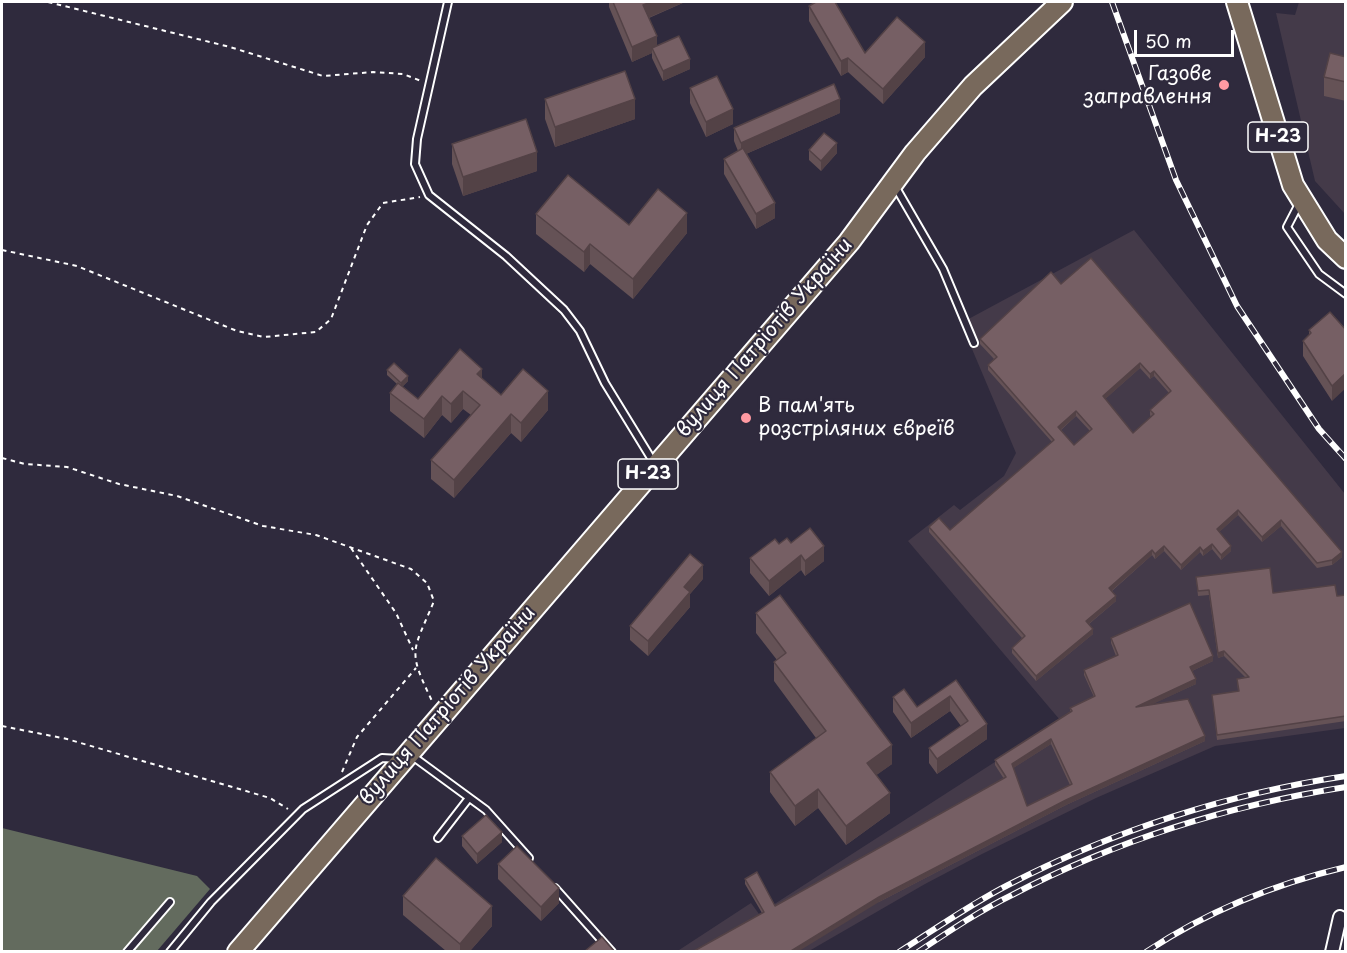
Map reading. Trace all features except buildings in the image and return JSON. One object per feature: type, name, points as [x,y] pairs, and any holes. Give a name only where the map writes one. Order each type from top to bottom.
[{"type":"main road","name":"вулиця Патріотів України","points":[[238,951],[849,242],[893,183],[973,86],[1062,2]]},
{"type":"main road","name":"Н-23","points":[[1237,2],[1293,184],[1327,240],[1346,258]]},
{"type":"street","points":[[1332,951],[1340,917]]},
{"type":"lane","points":[[448,2],[417,139],[415,164],[429,195],[506,256],[564,309],[580,331],[605,383],[656,466]]},
{"type":"lane","points":[[893,183],[944,269],[975,342]]},
{"type":"lane","points":[[1302,198],[1287,226],[1319,274],[1346,294]]},
{"type":"lane","points":[[170,951],[211,902],[298,816],[338,786],[382,758],[405,756],[469,798],[486,810],[533,863]]},
{"type":"lane","points":[[438,838],[469,798]]},
{"type":"lane","points":[[549,881],[612,951]]},
{"type":"lane","points":[[127,951],[170,902]]},
{"type":"path","points":[[48,2],[230,47],[323,76],[373,72],[403,74],[430,84]]},
{"type":"path","points":[[2,250],[77,266],[237,331],[264,337],[316,332],[331,320],[367,225],[383,203],[429,195]]},
{"type":"path","points":[[2,458],[25,464],[68,467],[119,484],[177,496],[263,526],[316,535],[411,569],[427,584],[434,601],[414,650]]},
{"type":"path","points":[[351,548],[396,613],[414,650],[416,668],[439,716]]},
{"type":"path","points":[[338,786],[345,760],[357,737],[416,668]]},
{"type":"path","points":[[2,726],[67,739],[270,798],[298,816]]},
{"type":"shaded area","points":[[1299,2],[1345,2],[1345,214],[1315,181],[1276,13],[1295,15]]},
{"type":"shaded area","points":[[1134,230],[1345,494],[1345,728],[1215,746],[1096,798],[982,854],[809,951],[676,952],[751,903],[759,914],[1060,720],[908,541],[954,505],[960,510],[1004,476],[1016,453],[961,323]]},
{"type":"green space","points":[[2,828],[197,876],[210,889],[157,951],[2,951]]},
{"type":"railway","points":[[1112,2],[1176,180],[1237,306],[1319,429],[1346,459]]},
{"type":"railway","points":[[899,952],[994,892],[1089,847],[1215,804],[1346,776]]},
{"type":"railway","points":[[918,952],[1000,901],[1091,858],[1132,842],[1259,804],[1346,787]]},
{"type":"railway","points":[[1146,952],[1169,937],[1242,900],[1346,867]]},
{"type":"place","name":"Газове заправлення","points":[[1224,85]]},
{"type":"place","name":"В пам'ять розстріляних євреїв","points":[[746,418]]}]
